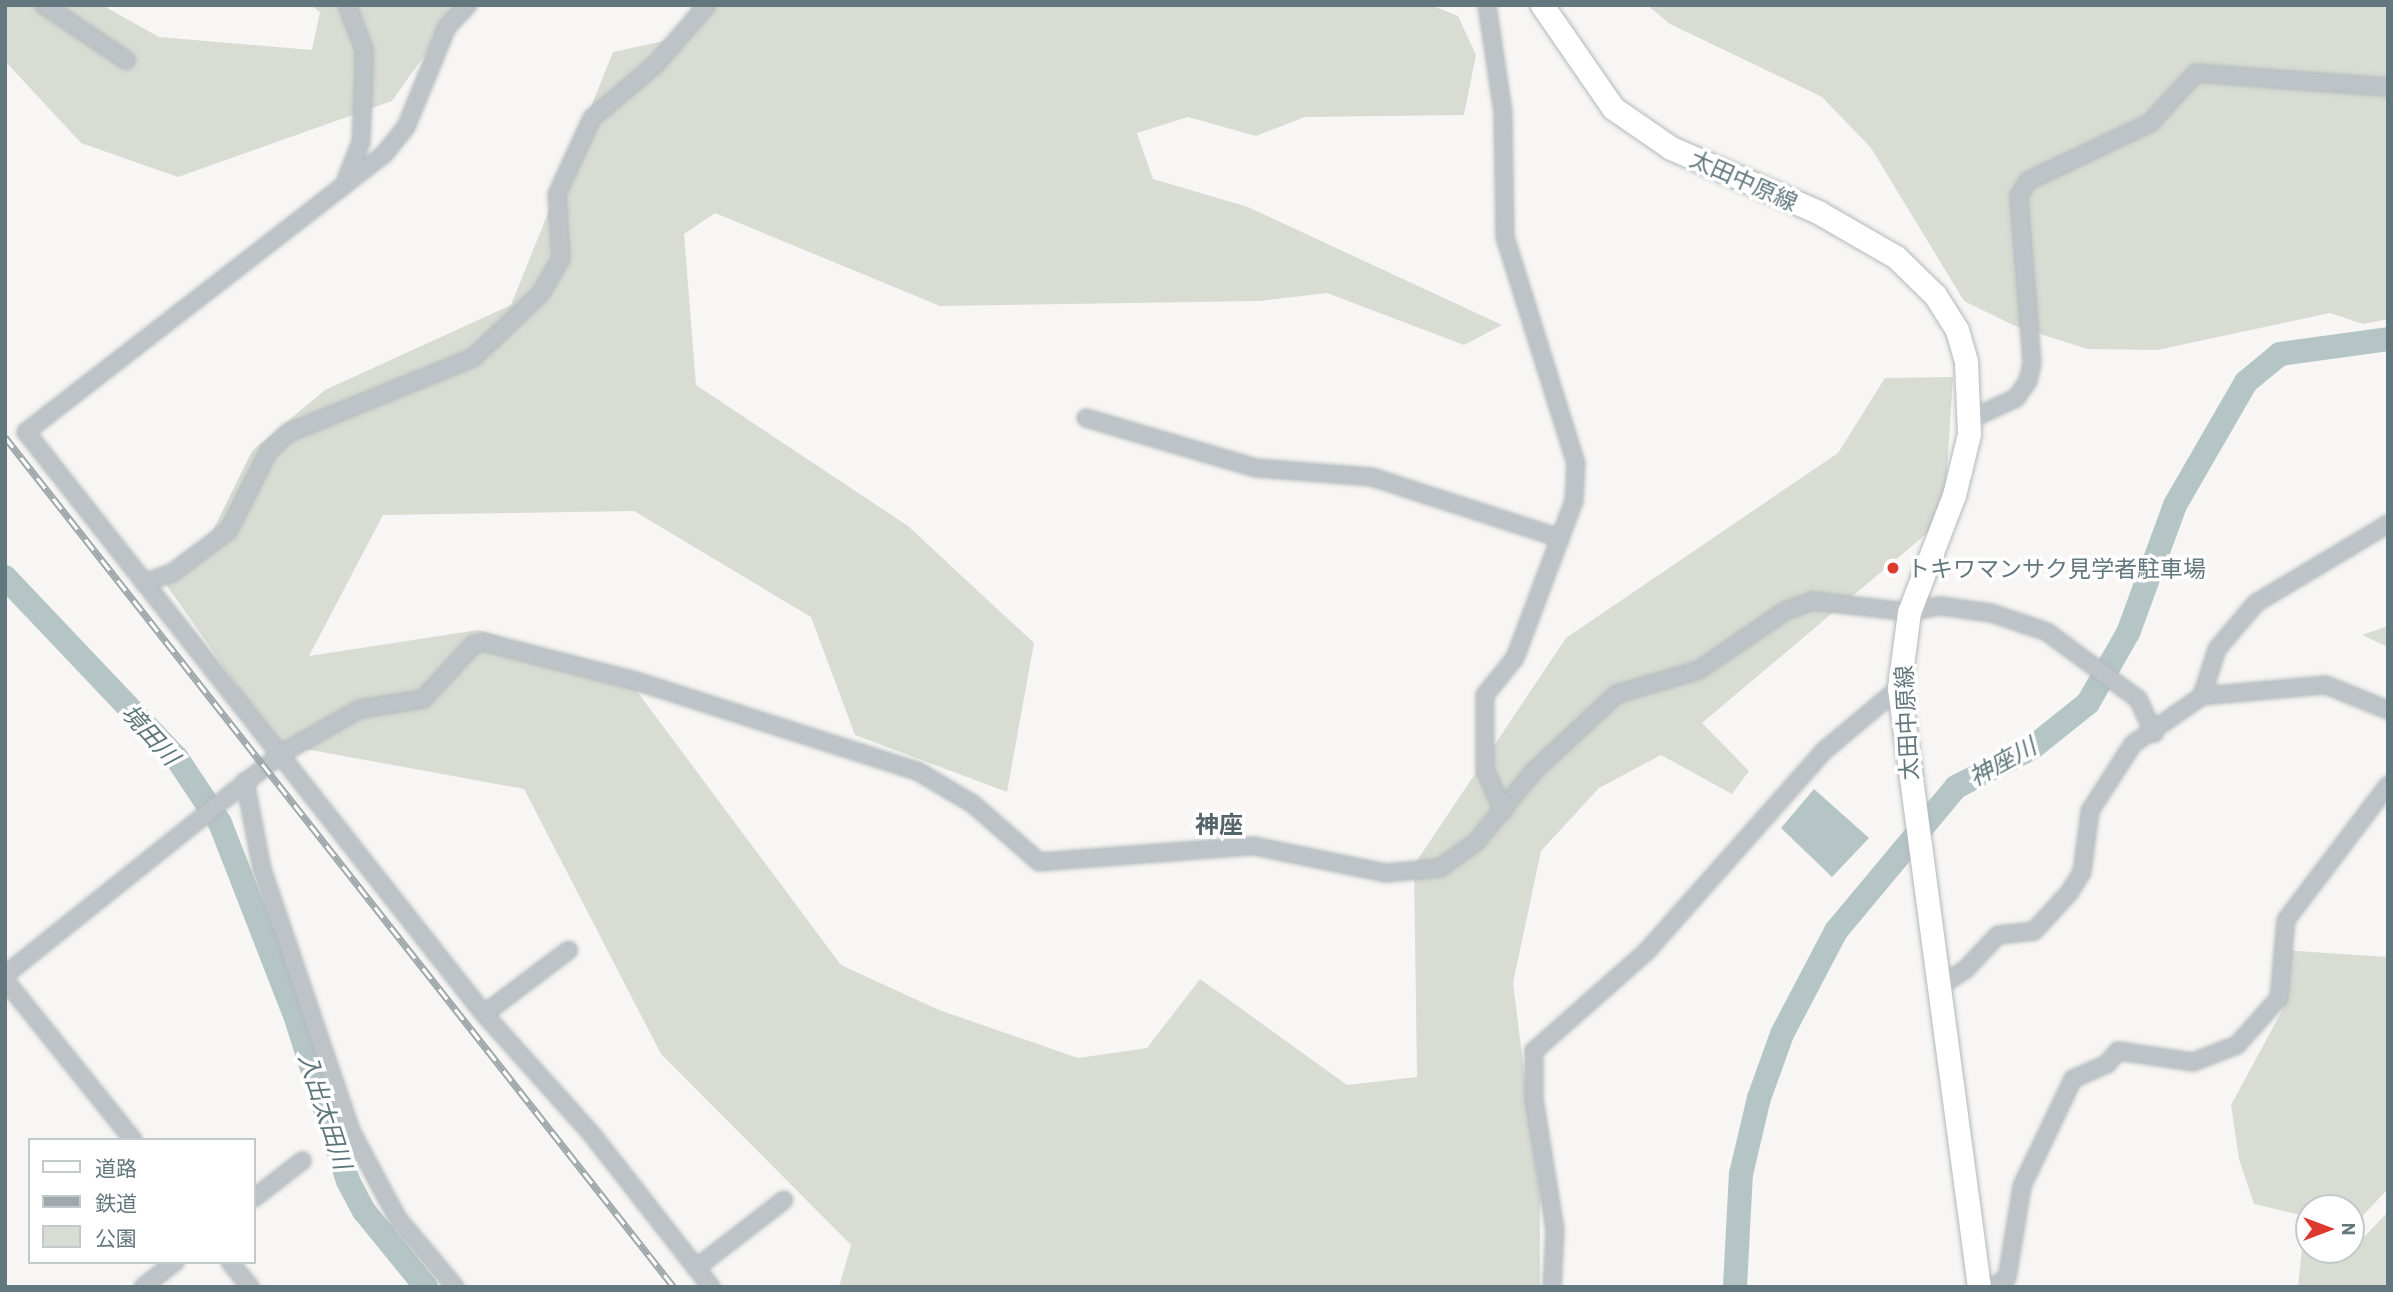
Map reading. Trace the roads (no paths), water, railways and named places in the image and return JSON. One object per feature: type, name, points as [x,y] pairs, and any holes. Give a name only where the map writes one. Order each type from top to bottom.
[{"type":"main road","name":"太田中原線","points":[[1542,5],[1597,89],[1641,130],[1818,212],[1910,270],[1957,330],[1966,362],[1969,419],[1961,473],[1909,612],[1899,688],[1979,1287]]},
{"type":"street","points":[[44,5],[126,60]]},
{"type":"street","points":[[346,5],[365,49],[365,71],[361,142],[346,180]]},
{"type":"street","points":[[468,5],[447,27],[406,127],[383,155],[346,180],[26,432],[484,1014],[590,1132],[711,1287]]},
{"type":"street","points":[[144,583],[172,573],[229,530],[268,452],[288,433],[473,358],[541,293],[561,259],[557,194],[592,118],[656,64],[707,5]]},
{"type":"street","points":[[1487,5],[1494,23],[1494,86],[1503,112],[1505,237],[1575,450],[1574,501],[1515,658],[1485,695],[1485,769],[1503,811]]},
{"type":"street","points":[[1969,419],[2016,398],[2028,381],[2019,197],[2028,181],[2150,123],[2196,73],[2388,87]]},
{"type":"street","points":[[1086,418],[1256,468],[1372,477],[1560,538]]},
{"type":"street","points":[[2202,696],[2217,649],[2256,603],[2388,524]]},
{"type":"street","points":[[131,1138],[5,977],[162,855],[244,781],[281,754],[360,709],[423,699],[473,645],[484,642],[636,681],[919,772],[973,804],[1040,862],[1254,846],[1386,873],[1422,872],[1440,868],[1476,842],[1588,716],[1617,694],[1699,670],[1784,611],[1831,600],[1909,612],[1941,606],[1991,613],[2047,632],[2138,699],[2154,733]]},
{"type":"street","points":[[1937,988],[1965,970],[1998,935],[2034,931],[2069,893],[2082,872],[2090,811],[2133,744],[2154,733],[2202,696],[2326,685],[2388,710]]},
{"type":"street","points":[[1552,1287],[1555,1230],[1534,1099],[1534,1051],[1647,951],[1825,750],[1899,688]]},
{"type":"street","points":[[244,781],[262,869],[351,1131],[398,1219],[455,1287]]},
{"type":"street","points":[[1993,1287],[2007,1278],[2022,1186],[2073,1079],[2107,1064],[2118,1051],[2193,1062],[2237,1045],[2279,999],[2286,920],[2388,785]]},
{"type":"street","points":[[484,1014],[569,950]]},
{"type":"street","points":[[256,1196],[302,1161]]},
{"type":"street","points":[[696,1268],[784,1200]]},
{"type":"street","points":[[143,1287],[172,1264]]},
{"type":"street","points":[[232,1264],[250,1287]]},
{"type":"waterway","name":"神座川","points":[[1735,1287],[1741,1174],[1759,1098],[1782,1034],[1836,931],[1956,787],[2032,748],[2088,703],[2128,633],[2175,505],[2246,382],[2280,354],[2388,339]]},
{"type":"waterway","name":"境田川","points":[[5,577],[176,757],[220,823],[295,1015],[348,1181],[364,1211],[426,1287]]},
{"type":"railway","points":[[5,437],[674,1287]]},
{"type":"place","name":"トキワマンサク見学者駐車場","points":[[1893,568]]},
{"type":"district","name":"神座","points":[[1219,824]]},
{"type":"water label","name":"入出太田川","points":[[326,1111]]}]
